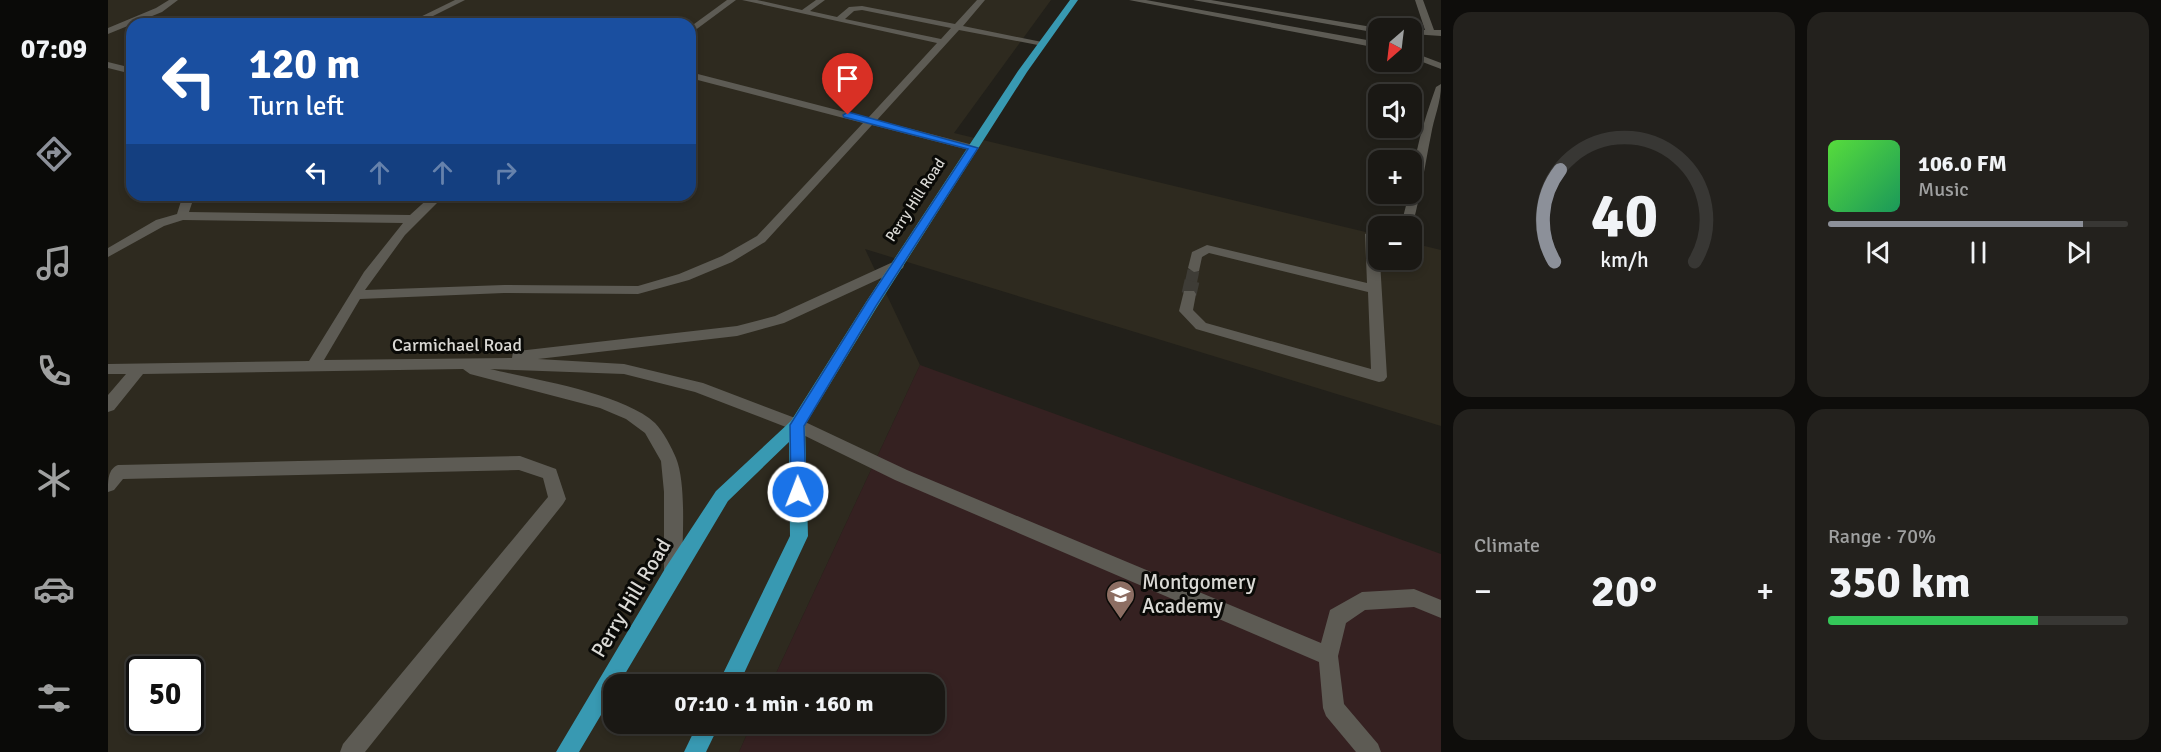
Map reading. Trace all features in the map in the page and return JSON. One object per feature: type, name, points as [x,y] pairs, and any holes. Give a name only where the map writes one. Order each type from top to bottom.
[{"type":"main road","name":"Perry Hill Road","points":[[567,752],[673,573],[722,496],[797,425],[974,148],[1074,0]]},
{"type":"main road","points":[[733,674],[800,536],[797,425]]},
{"type":"main road","points":[[695,752],[704,734]]},
{"type":"street","points":[[139,18],[166,7],[174,0]]},
{"type":"street","points":[[423,18],[461,0]]},
{"type":"street","points":[[696,27],[732,0]]},
{"type":"street","points":[[746,0],[943,42]]},
{"type":"street","points":[[804,12],[821,0]]},
{"type":"street","points":[[862,8],[873,0]]},
{"type":"street","points":[[356,295],[504,289],[638,290],[684,277],[727,259],[761,240],[981,0]]},
{"type":"street","points":[[1133,0],[1368,43]]},
{"type":"street","points":[[1197,0],[1368,29]]},
{"type":"street","points":[[1419,0],[1430,32]]},
{"type":"street","points":[[839,20],[852,9],[862,8],[1043,43]]},
{"type":"street","points":[[1260,24],[1263,11]]},
{"type":"street","points":[[108,31],[126,24]]},
{"type":"street","points":[[1422,32],[1441,33]]},
{"type":"street","points":[[1422,59],[1441,66]]},
{"type":"street","points":[[108,65],[126,70]]},
{"type":"street","points":[[696,77],[974,148]]},
{"type":"street","points":[[1409,216],[1426,132],[1441,87]]},
{"type":"street","points":[[182,216],[187,201]]},
{"type":"street","points":[[313,366],[392,240],[432,201]]},
{"type":"street","points":[[108,253],[160,223],[182,216],[411,219]]},
{"type":"street","points":[[1194,268],[1196,255],[1207,249],[1373,289]]},
{"type":"street","points":[[450,364],[737,331],[779,320],[898,265]]},
{"type":"street","points":[[1189,294],[1186,311],[1201,326],[1379,376],[1374,270]]},
{"type":"street","name":"Carmichael Road","points":[[108,369],[514,363],[624,369],[698,387],[797,425],[901,475],[1328,656]]},
{"type":"street","points":[[450,364],[604,403],[632,415],[651,429],[669,460],[673,492],[673,573]]},
{"type":"street","points":[[108,406],[139,368]]},
{"type":"street","points":[[108,485],[118,472],[520,463],[550,474],[557,499],[351,752]]},
{"type":"street","points":[[1370,752],[1334,708],[1328,656],[1337,617],[1362,601],[1414,598],[1441,609]]},
{"type":"shaded area","points":[[108,0],[1051,0],[954,133],[1368,233],[1368,270],[1422,270],[1422,245],[1441,250],[1441,426],[865,249],[920,365],[776,674],[603,674],[603,734],[747,734],[739,752],[108,752]]},
{"type":"shaded area","name":"Montgomery Academy","points":[[920,365],[1441,554],[1441,752],[739,752],[747,734],[945,734],[945,674],[776,674]]},
{"type":"tunnel","points":[[1191,282],[1194,268]]},
{"type":"tunnel","points":[[1189,294],[1192,281]]},
{"type":"place","name":"Montgomery Academy","points":[[1121,620]]},
{"type":"route","points":[[798,492],[797,425],[871,305],[974,148],[848,115]]}]
